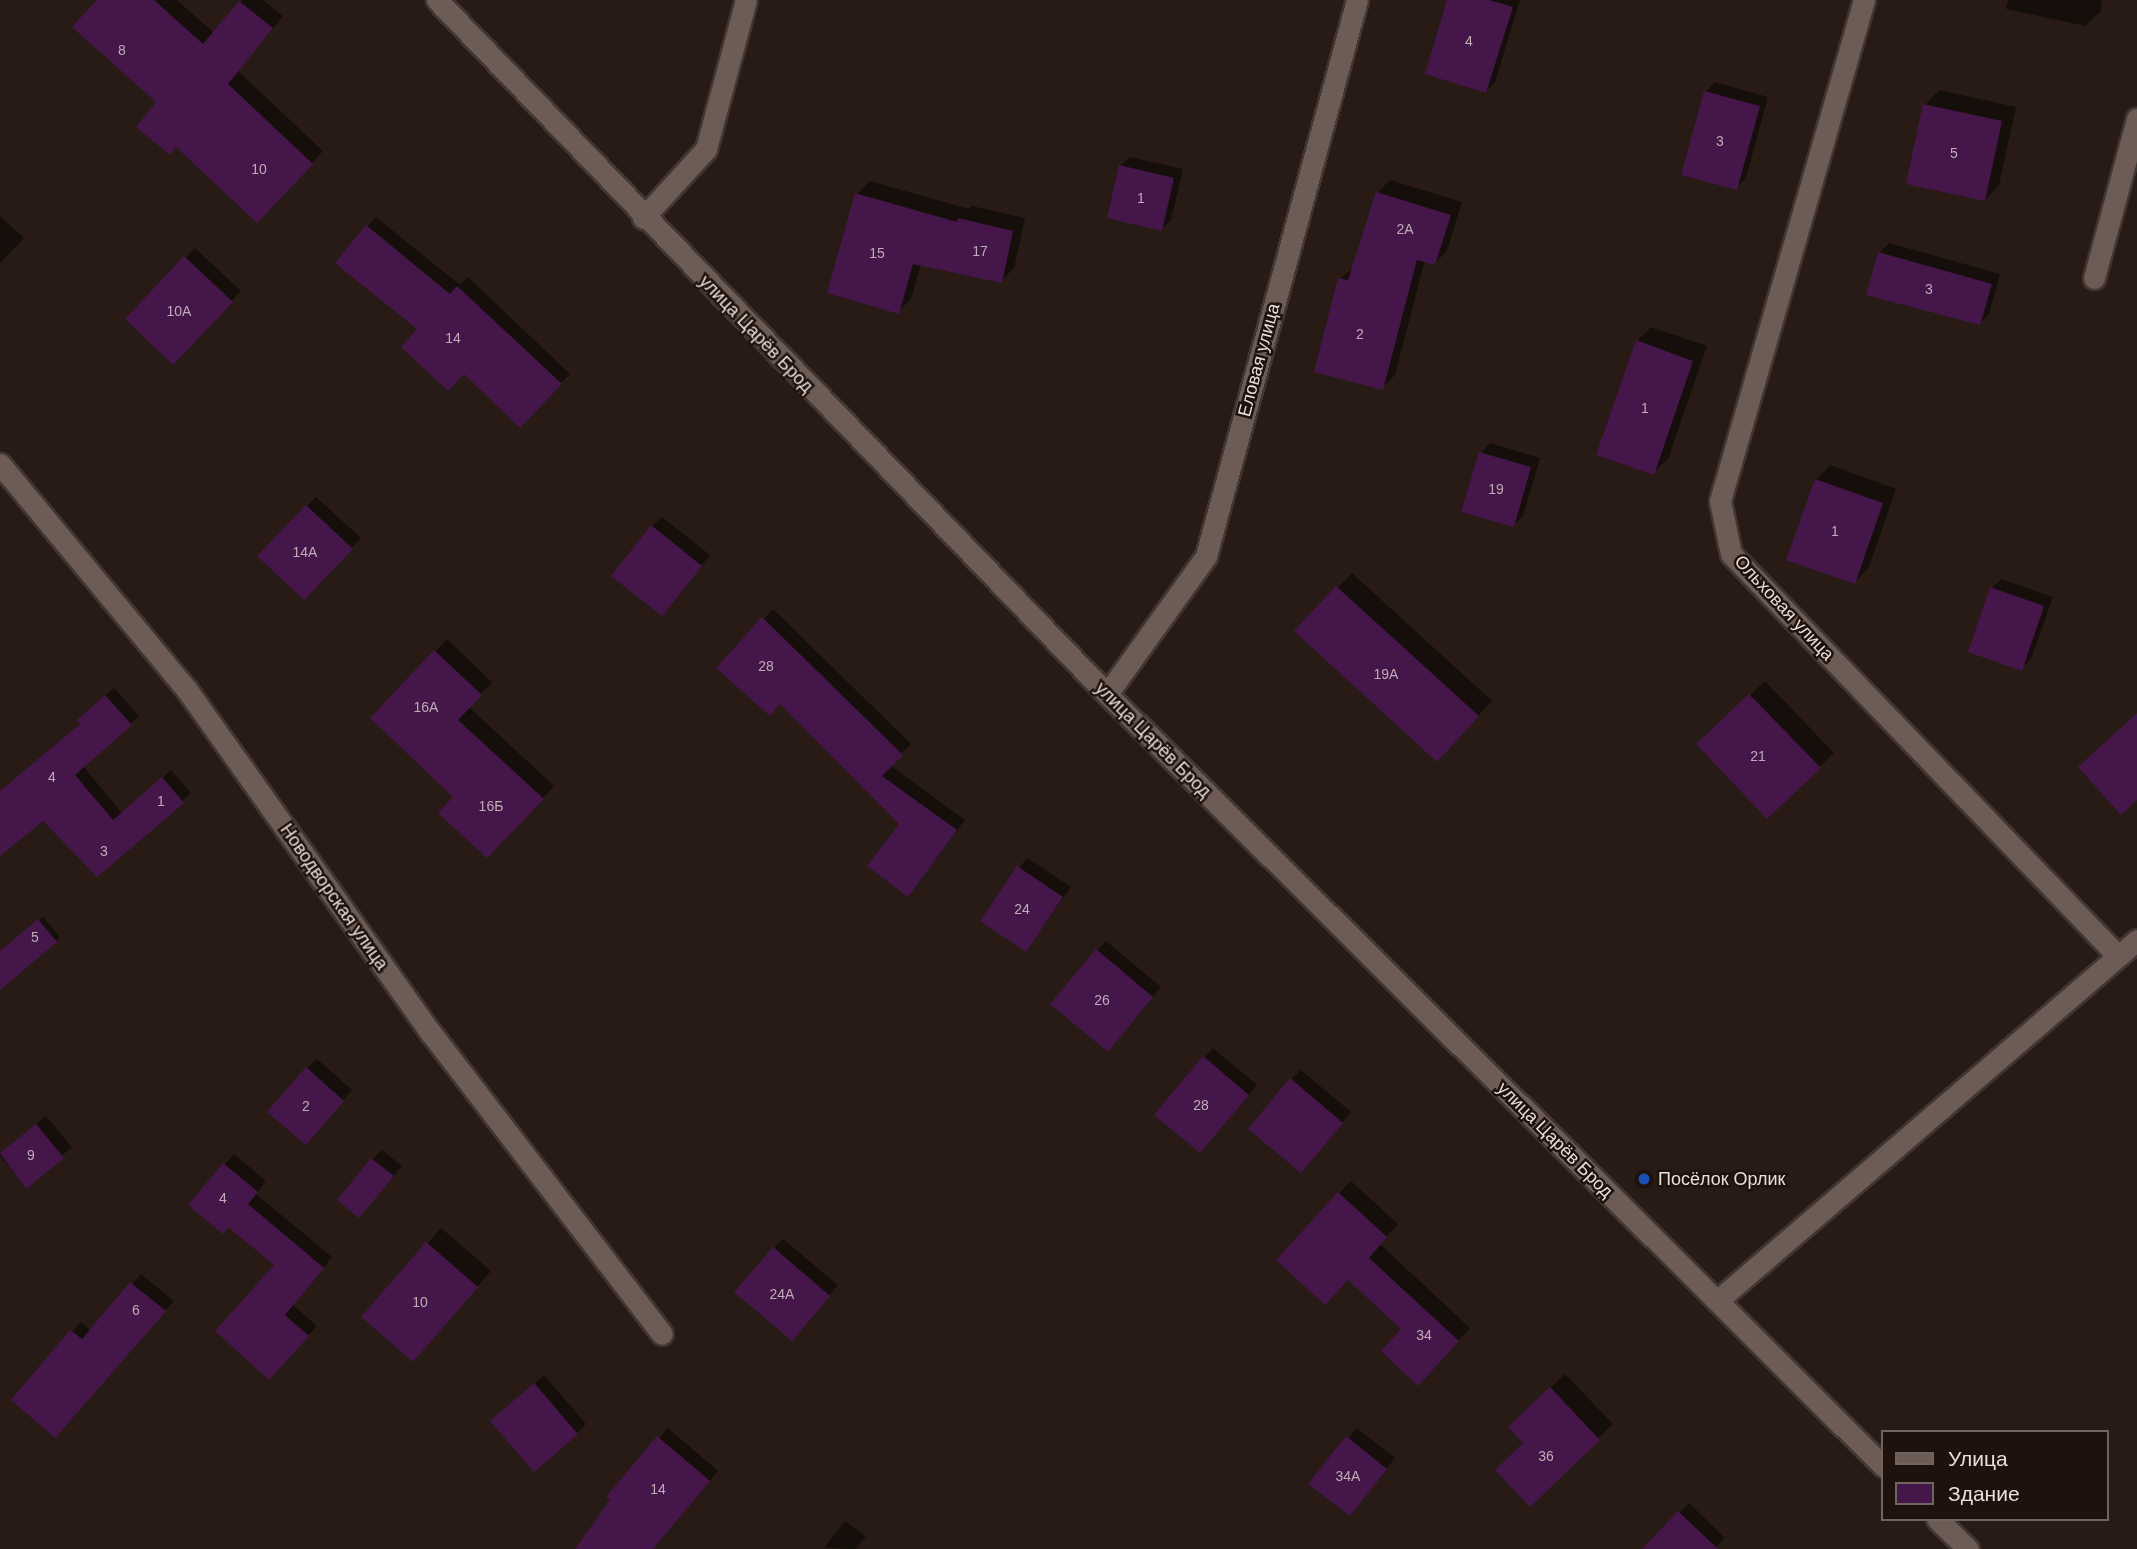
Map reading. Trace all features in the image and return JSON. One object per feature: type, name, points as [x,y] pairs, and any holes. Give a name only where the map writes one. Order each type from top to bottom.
[{"type":"street","name":"улица Царёв Брод","points":[[437,0],[643,218],[1107,695],[1882,1465]]},
{"type":"street","points":[[643,218],[706,149],[746,0]]},
{"type":"street","name":"Еловая улица","points":[[1107,695],[1206,556],[1357,0]]},
{"type":"street","name":"Ольховая улица","points":[[1864,0],[1720,501],[1731,554],[2118,956]]},
{"type":"street","points":[[2094,278],[2137,119]]},
{"type":"street","name":"Новодворская улица","points":[[0,464],[187,690],[431,1033],[662,1334]]},
{"type":"street","points":[[1717,1301],[2137,940]]},
{"type":"street","points":[[1939,1521],[1968,1549]]},
{"type":"building","points":[[97,0],[154,0],[203,44],[239,1],[273,28],[228,84],[313,164],[257,223],[176,147],[170,155],[136,127],[156,102],[72,27]]},
{"type":"building","points":[[1447,0],[1489,0],[1513,7],[1486,93],[1425,74]]},
{"type":"building","points":[[1704,91],[1760,106],[1737,190],[1681,175]]},
{"type":"building","points":[[1923,104],[2002,121],[1985,201],[1906,184]]},
{"type":"building","points":[[1119,165],[1174,178],[1162,231],[1107,218]]},
{"type":"building","points":[[1376,192],[1451,215],[1435,265],[1417,260],[1383,390],[1314,372],[1338,278],[1348,280]]},
{"type":"building","points":[[855,193],[957,222],[958,218],[1013,231],[1002,283],[913,264],[899,314],[827,293]]},
{"type":"building","points":[[366,225],[450,294],[457,286],[562,384],[520,428],[464,374],[448,391],[401,347],[417,329],[335,263]]},
{"type":"building","points":[[1878,252],[1992,284],[1980,325],[1866,295]]},
{"type":"building","points":[[184,256],[233,302],[173,365],[125,319]]},
{"type":"building","points":[[1636,340],[1693,361],[1654,475],[1596,455]]},
{"type":"building","points":[[1479,452],[1531,467],[1514,527],[1461,512]]},
{"type":"building","points":[[1815,479],[1883,503],[1855,584],[1786,560]]},
{"type":"building","points":[[306,505],[353,549],[304,600],[257,556]]},
{"type":"building","points":[[651,525],[702,566],[662,616],[611,576]]},
{"type":"building","points":[[1336,586],[1479,716],[1437,762],[1294,631]]},
{"type":"building","points":[[1990,587],[2044,606],[2022,671],[1968,652]]},
{"type":"building","points":[[762,617],[903,755],[882,776],[957,830],[908,897],[867,866],[899,824],[780,704],[770,716],[716,668]]},
{"type":"building","points":[[434,650],[482,695],[458,720],[544,799],[487,858],[438,813],[453,797],[370,718]]},
{"type":"building","points":[[1749,694],[1821,768],[1767,819],[1696,744]]},
{"type":"building","points":[[105,695],[132,725],[75,775],[113,820],[162,777],[184,803],[97,877],[43,821],[0,856],[0,791],[80,724],[77,720]]},
{"type":"building","points":[[2137,713],[2137,800],[2121,815],[2078,767]]},
{"type":"building","points":[[1017,866],[1063,897],[1026,952],[980,921]]},
{"type":"building","points":[[38,919],[57,942],[0,990],[0,951]]},
{"type":"building","points":[[1096,949],[1153,997],[1108,1052],[1050,1004]]},
{"type":"building","points":[[1203,1056],[1249,1095],[1200,1153],[1154,1115]]},
{"type":"building","points":[[306,1067],[344,1101],[306,1145],[267,1112]]},
{"type":"building","points":[[1290,1078],[1343,1123],[1301,1173],[1248,1129]]},
{"type":"building","points":[[36,1124],[64,1158],[26,1189],[0,1153]]},
{"type":"building","points":[[371,1158],[394,1176],[359,1218],[337,1200]]},
{"type":"building","points":[[223,1163],[258,1192],[248,1204],[324,1268],[285,1315],[309,1336],[269,1380],[215,1331],[274,1265],[228,1227],[223,1234],[188,1205]]},
{"type":"building","points":[[1338,1192],[1387,1237],[1369,1258],[1459,1341],[1418,1386],[1381,1351],[1401,1329],[1348,1280],[1325,1305],[1276,1260]]},
{"type":"building","points":[[426,1242],[478,1287],[413,1362],[361,1317]]},
{"type":"building","points":[[773,1247],[830,1296],[792,1341],[734,1292]]},
{"type":"building","points":[[130,1282],[166,1311],[55,1438],[11,1400],[70,1330],[82,1339]]},
{"type":"building","points":[[534,1383],[578,1434],[534,1472],[490,1421]]},
{"type":"building","points":[[1550,1387],[1600,1440],[1530,1507],[1495,1470],[1523,1443],[1508,1427]]},
{"type":"building","points":[[657,1436],[710,1481],[653,1549],[575,1549],[610,1500],[606,1497]]},
{"type":"building","points":[[1346,1436],[1387,1469],[1350,1516],[1308,1484]]},
{"type":"building","points":[[1678,1511],[1718,1549],[1642,1549]]},
{"type":"place","name":"Посёлок Орлик","points":[[1644,1179]]}]
